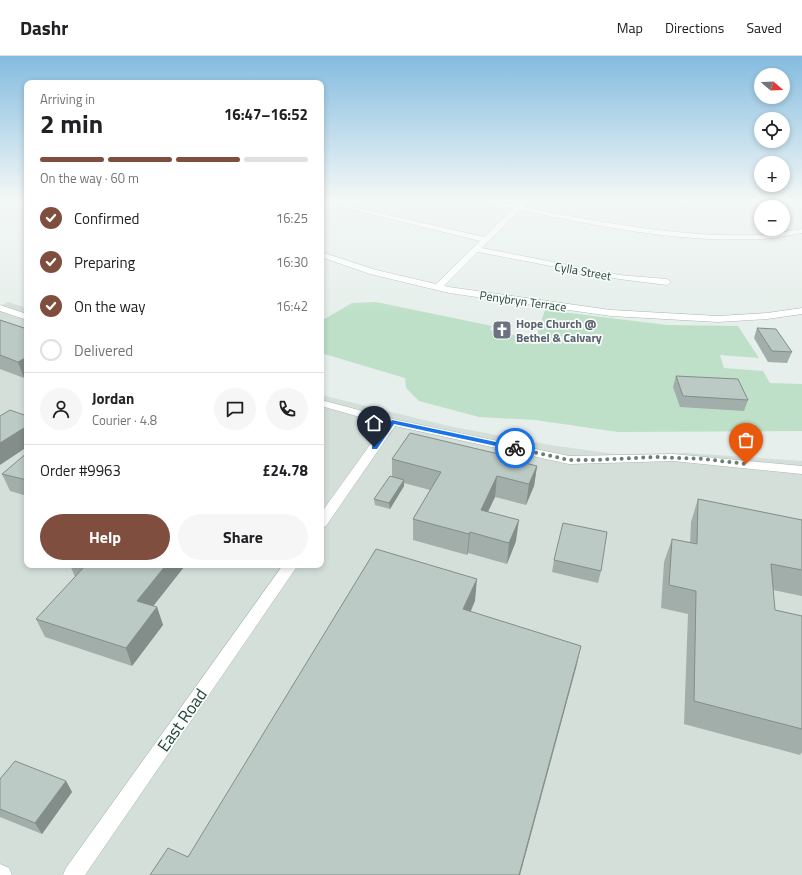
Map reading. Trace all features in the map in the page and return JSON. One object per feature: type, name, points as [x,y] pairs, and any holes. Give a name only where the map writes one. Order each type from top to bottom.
[{"type":"street","points":[[473,237],[485,240]]},
{"type":"street","points":[[438,287],[488,237]]},
{"type":"street","name":"Cylla Street","points":[[476,249],[611,276],[667,282]]},
{"type":"street","name":"Penybryn Terrace","points":[[324,255],[373,272],[438,287],[559,306],[654,317],[718,319],[767,316],[802,311]]},
{"type":"street","points":[[0,308],[24,316]]},
{"type":"street","points":[[324,404],[392,422],[569,460],[655,457],[704,459],[802,470]]},
{"type":"street","points":[[324,519],[392,422]]},
{"type":"street","name":"East Road","points":[[73,875],[289,568]]},
{"type":"shaded area","points":[[8,302],[24,307],[24,568],[324,568],[324,396],[453,427],[550,445],[615,454],[688,453],[802,461],[802,875],[0,875],[0,306]]},
{"type":"green space","points":[[376,302],[492,326],[490,330],[537,340],[538,330],[545,310],[667,325],[738,326],[759,358],[720,355],[724,368],[763,371],[770,383],[802,384],[802,431],[618,432],[535,420],[479,417],[419,401],[406,388],[405,378],[324,354],[324,319],[352,303]]},
{"type":"building","points":[[0,320],[24,328],[24,359],[18,362],[0,355]]},
{"type":"building","points":[[757,328],[776,329],[792,352],[772,351]]},
{"type":"building","points":[[676,376],[738,379],[748,400],[683,396]]},
{"type":"building","points":[[10,410],[24,415],[24,428],[0,443],[0,416]]},
{"type":"building","points":[[410,433],[507,456],[506,458],[537,466],[529,484],[497,476],[481,510],[519,520],[509,543],[470,532],[469,534],[413,519],[441,472],[392,459]]},
{"type":"building","points":[[24,456],[24,479],[2,474]]},
{"type":"building","points":[[390,476],[404,480],[389,503],[374,499]]},
{"type":"building","points":[[698,499],[802,520],[802,570],[771,564],[775,610],[802,616],[802,729],[694,701],[696,591],[669,585],[672,539],[697,544]]},
{"type":"building","points":[[563,523],[607,532],[601,571],[554,560]]},
{"type":"building","points":[[376,549],[477,579],[463,609],[581,646],[519,875],[150,875],[168,848],[188,857]]},
{"type":"building","points":[[83,568],[164,568],[137,601],[157,607],[126,648],[36,619]]},
{"type":"building","points":[[15,761],[66,781],[35,823],[0,809],[0,779]]},
{"type":"way so far","points":[[515,448],[569,460],[655,457],[704,459],[746,464]]},
{"type":"place","name":"Hope Church @ Bethel & Calvary","points":[[502,330]]},
{"type":"route","points":[[374,447],[392,422],[515,448]]}]
